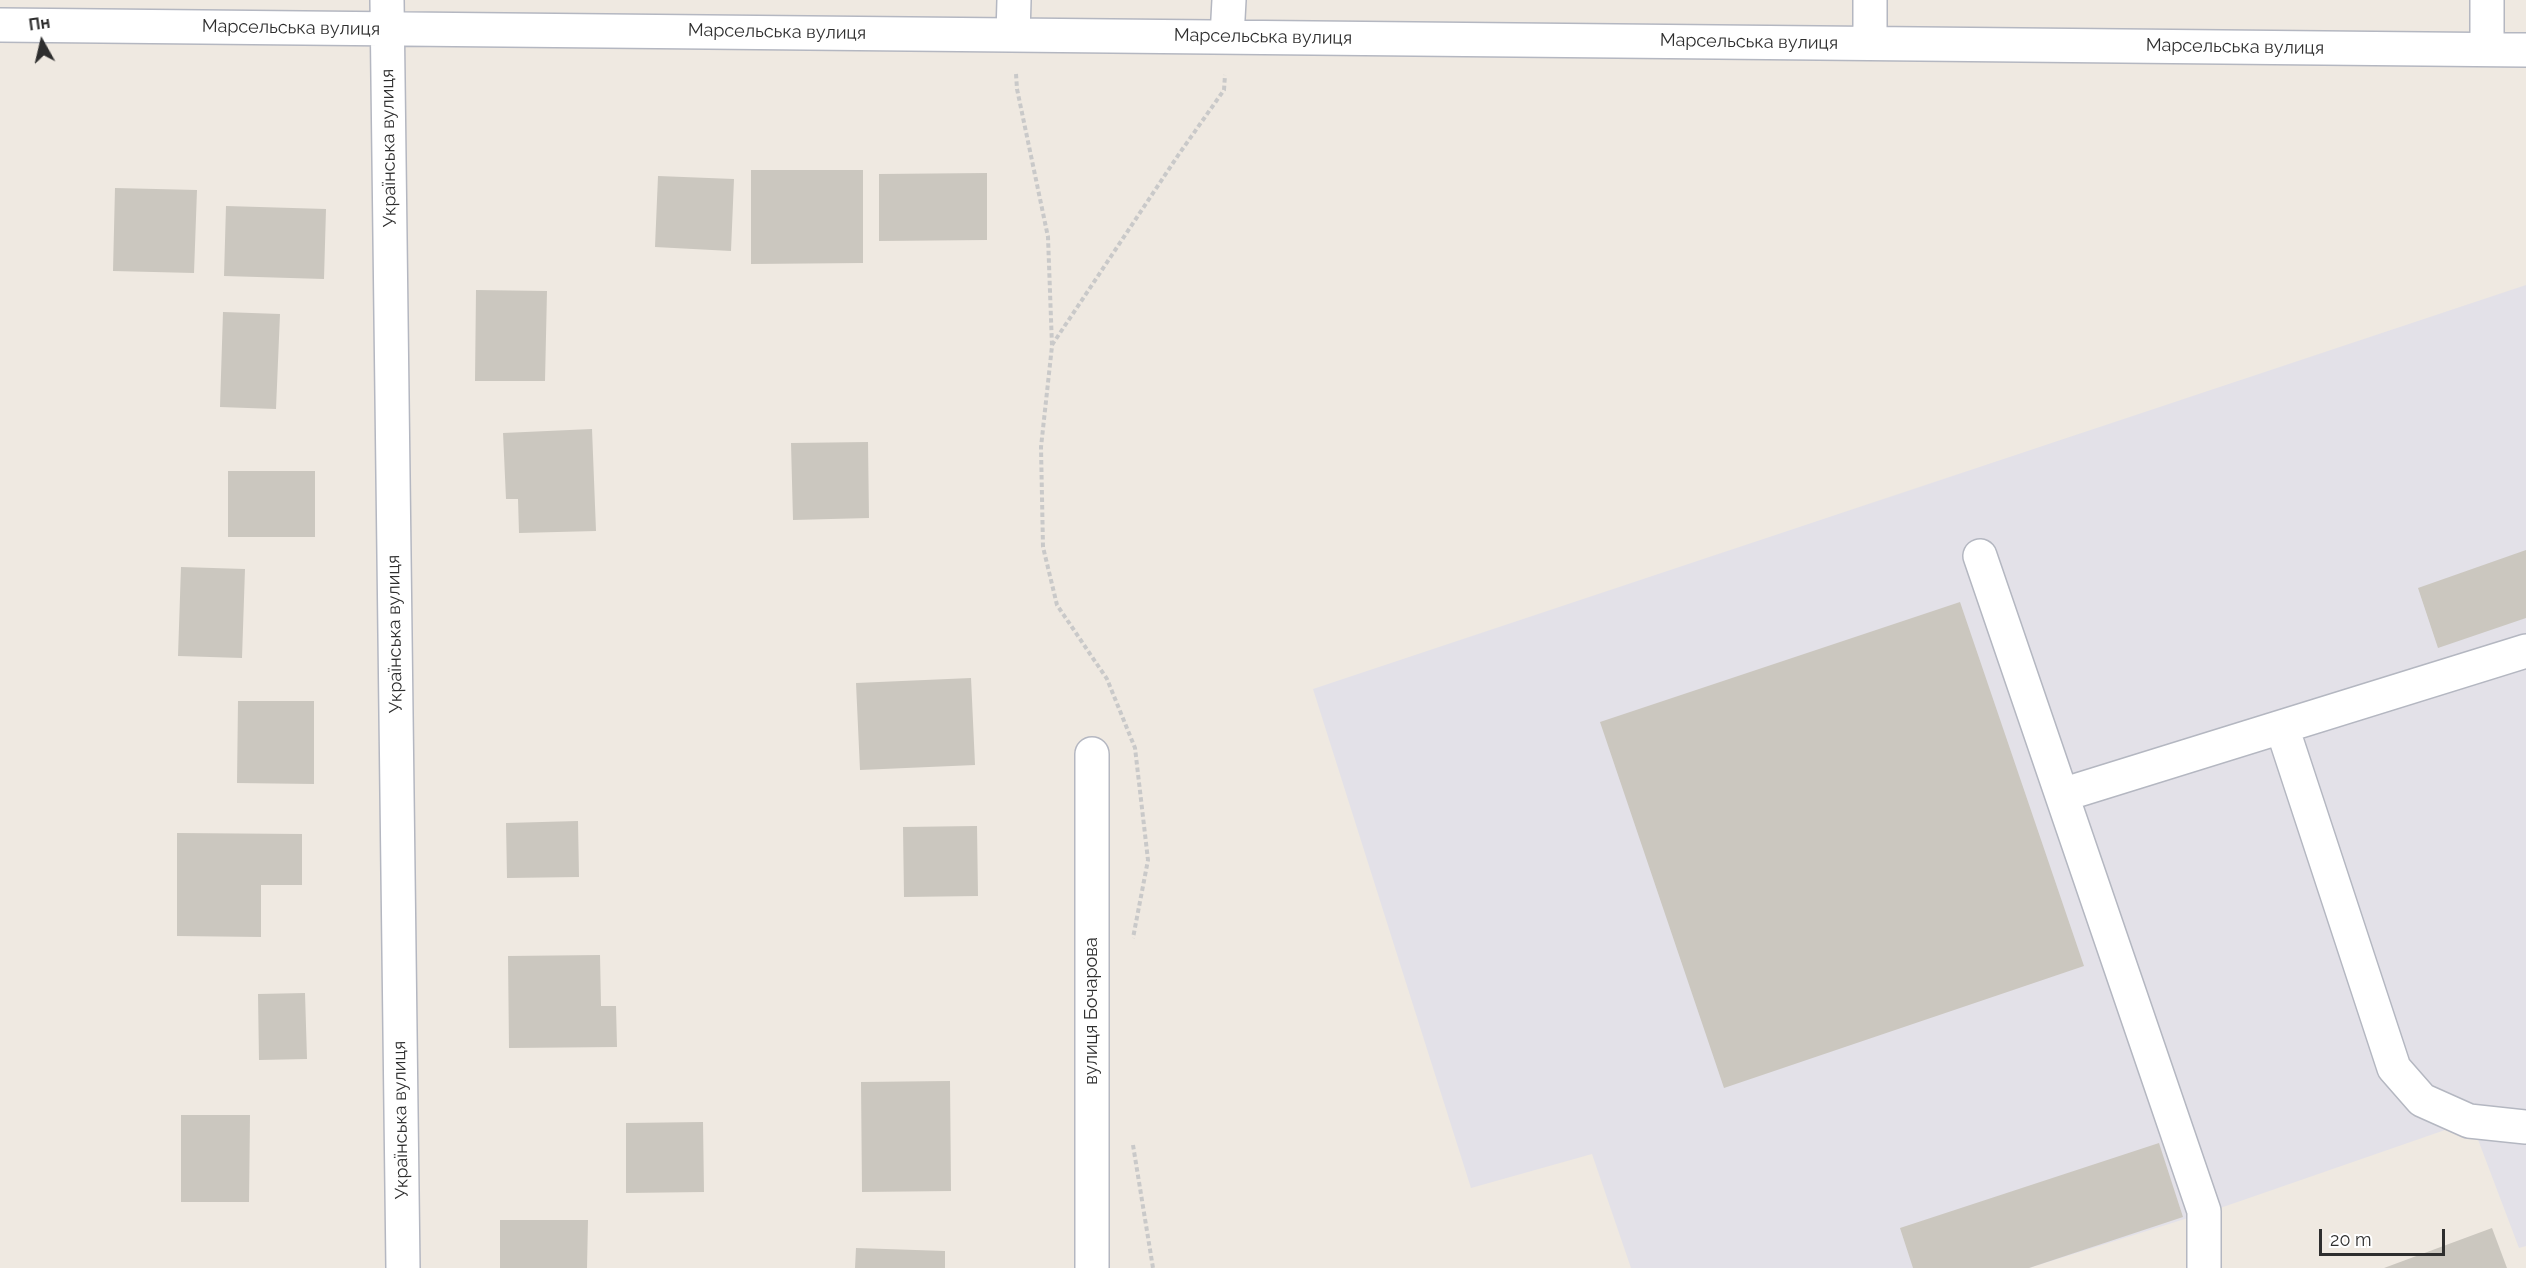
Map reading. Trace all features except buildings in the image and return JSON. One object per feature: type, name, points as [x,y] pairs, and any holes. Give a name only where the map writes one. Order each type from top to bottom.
[{"type":"street","points":[[1013,35],[1014,0]]},
{"type":"street","points":[[1227,37],[1229,0]]},
{"type":"street","points":[[1870,0],[1870,43]]},
{"type":"street","points":[[2487,0],[2487,49]]},
{"type":"street","name":"Марсельська вулиця","points":[[0,25],[387,14],[1013,35],[2526,50]]},
{"type":"street","name":"Українська вулиця","points":[[387,14],[403,1268]]},
{"type":"street","points":[[1980,556],[2204,1212],[2204,1268]]},
{"type":"street","points":[[2062,795],[2526,651]]},
{"type":"street","points":[[2282,727],[2394,1068],[2422,1100],[2469,1121],[2526,1127]]},
{"type":"street","name":"вулиця Бочарова","points":[[1092,754],[1092,1268]]},
{"type":"path","points":[[1013,35],[1017,89],[1048,237],[1052,345],[1041,447],[1043,547],[1057,605],[1107,679],[1135,748],[1148,860],[1132,942]]},
{"type":"path","points":[[1052,345],[1224,90],[1227,37]]},
{"type":"path","points":[[1132,1141],[1153,1268]]},
{"type":"shaded area","points":[[2526,285],[2526,1246],[2519,1248],[2471,1121],[2226,1206],[2029,1268],[1631,1268],[1592,1154],[1471,1188],[1313,689]]}]
